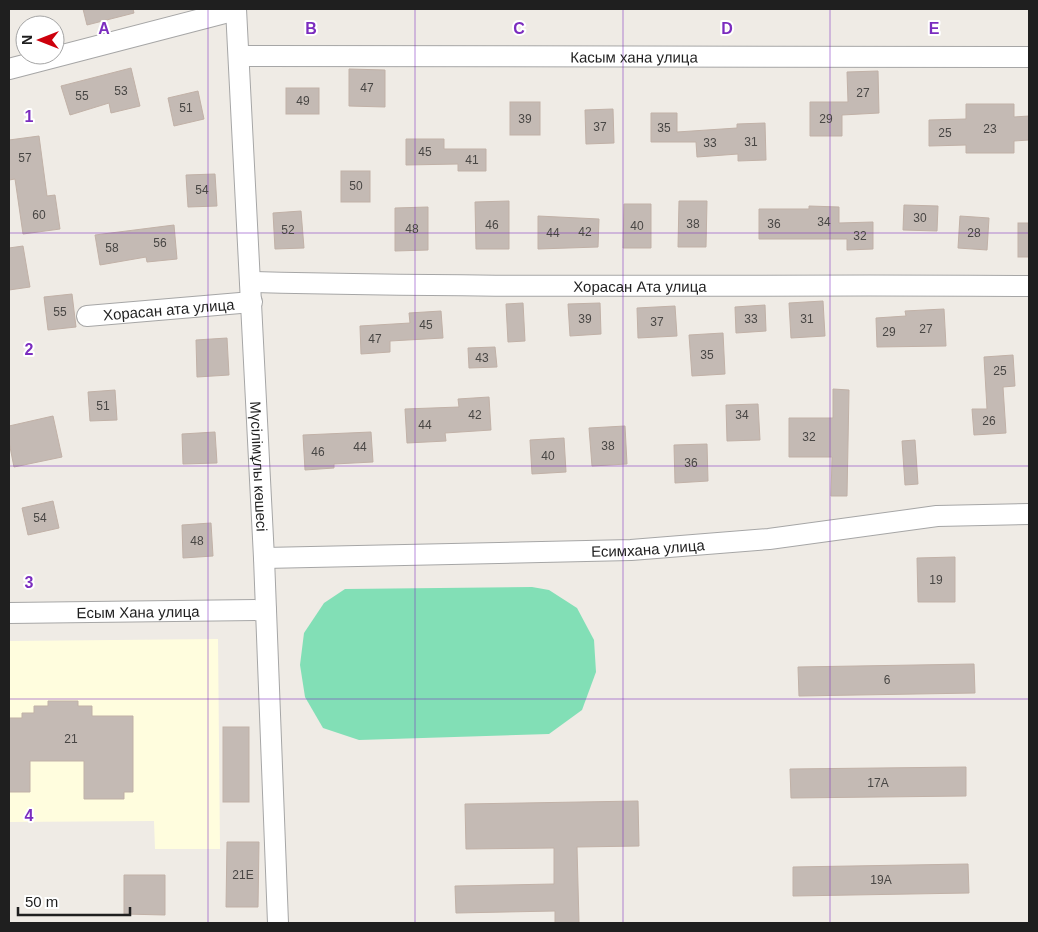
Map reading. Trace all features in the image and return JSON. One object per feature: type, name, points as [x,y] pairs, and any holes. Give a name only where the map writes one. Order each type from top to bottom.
[{"type":"street","name":"Мүсілімұлы көшесі","points":[[236,10],[264,558],[278,923]]},
{"type":"street","points":[[9,69],[236,10]]},
{"type":"street","name":"Касым хана улица","points":[[239,56],[1029,57]]},
{"type":"street","name":"Хорасан Ата улица","points":[[250,282],[397,286],[750,284],[1029,286]]},
{"type":"street","name":"Хорасан ата улица","points":[[87,316],[252,302]]},
{"type":"street","name":"Есимхана улица","points":[[264,558],[631,550],[769,538],[937,516],[1029,514]]},
{"type":"street","name":"Есым Хана улица","points":[[9,613],[266,610]]},
{"type":"shaded area","points":[[218,639],[220,849],[155,849],[154,821],[9,822],[9,641]]},
{"type":"green space","points":[[532,587],[549,590],[577,608],[594,640],[596,672],[582,710],[549,734],[359,740],[323,728],[305,697],[300,665],[304,633],[324,603],[345,589]]},
{"type":"building","points":[[83,9],[133,9],[134,13],[87,25]]},
{"type":"building","points":[[131,68],[140,106],[111,113],[109,103],[70,115],[61,86]]},
{"type":"building","points":[[349,69],[385,70],[385,107],[349,106]]},
{"type":"building","points":[[878,71],[879,113],[842,115],[842,136],[810,136],[810,102],[848,102],[847,72]]},
{"type":"building","points":[[286,88],[319,88],[319,114],[286,114]]},
{"type":"building","points":[[198,91],[204,119],[174,126],[168,98]]},
{"type":"building","points":[[510,102],[540,102],[540,135],[510,135]]},
{"type":"building","points":[[966,104],[1014,104],[1014,117],[1029,116],[1029,140],[1014,141],[1014,153],[966,153],[966,145],[929,146],[929,120],[966,119]]},
{"type":"building","points":[[613,109],[614,143],[586,144],[585,110]]},
{"type":"building","points":[[651,113],[677,113],[677,132],[737,128],[737,124],[765,123],[766,160],[738,161],[738,154],[697,157],[696,142],[651,142]]},
{"type":"building","points":[[39,136],[47,196],[55,195],[60,229],[23,234],[15,179],[9,180],[9,140]]},
{"type":"building","points":[[406,139],[444,139],[444,149],[486,149],[486,171],[458,171],[458,164],[406,165]]},
{"type":"building","points":[[341,171],[370,171],[370,202],[341,202]]},
{"type":"building","points":[[215,174],[217,206],[188,207],[186,175]]},
{"type":"building","points":[[509,201],[509,249],[476,249],[475,202]]},
{"type":"building","points":[[679,201],[707,201],[706,247],[678,247]]},
{"type":"building","points":[[624,204],[651,204],[651,248],[623,248]]},
{"type":"building","points":[[904,205],[938,206],[937,231],[903,230]]},
{"type":"building","points":[[809,206],[839,207],[839,223],[873,222],[873,249],[847,250],[847,239],[759,239],[759,209],[809,209]]},
{"type":"building","points":[[428,207],[428,250],[395,251],[395,208]]},
{"type":"building","points":[[301,211],[304,248],[275,249],[273,213]]},
{"type":"building","points":[[538,216],[599,219],[598,247],[538,249]]},
{"type":"building","points":[[960,216],[989,218],[987,250],[958,248]]},
{"type":"building","points":[[1018,223],[1029,223],[1029,257],[1018,257]]},
{"type":"building","points":[[174,225],[177,259],[147,262],[146,257],[100,265],[95,235]]},
{"type":"building","points":[[23,246],[30,287],[9,290],[9,248]]},
{"type":"building","points":[[72,294],[76,327],[48,330],[44,297]]},
{"type":"building","points":[[823,301],[825,336],[791,338],[789,303]]},
{"type":"building","points":[[523,303],[525,341],[508,342],[506,304]]},
{"type":"building","points":[[600,303],[601,334],[570,336],[568,304]]},
{"type":"building","points":[[765,305],[766,331],[736,333],[735,307]]},
{"type":"building","points":[[675,306],[677,336],[638,338],[637,308]]},
{"type":"building","points":[[944,309],[946,346],[877,347],[876,318],[906,316],[905,311]]},
{"type":"building","points":[[441,311],[443,338],[390,341],[390,352],[361,354],[360,326],[410,323],[409,313]]},
{"type":"building","points":[[723,333],[725,374],[692,376],[689,335]]},
{"type":"building","points":[[227,338],[229,375],[197,377],[196,340]]},
{"type":"building","points":[[495,347],[497,367],[469,368],[468,348]]},
{"type":"building","points":[[1013,355],[1015,386],[1003,387],[1006,433],[974,435],[972,409],[987,409],[984,357]]},
{"type":"building","points":[[833,389],[849,390],[847,496],[831,496],[832,457],[789,457],[789,418],[833,418]]},
{"type":"building","points":[[115,390],[117,420],[90,421],[88,392]]},
{"type":"building","points":[[489,397],[491,430],[445,433],[446,441],[407,443],[405,409],[459,407],[458,399]]},
{"type":"building","points":[[758,404],[760,440],[727,441],[726,405]]},
{"type":"building","points":[[53,416],[62,457],[14,467],[9,442],[9,426]]},
{"type":"building","points":[[625,426],[627,464],[592,466],[589,428]]},
{"type":"building","points":[[215,432],[217,463],[183,464],[182,434]]},
{"type":"building","points":[[371,432],[373,462],[334,464],[334,468],[305,470],[303,435]]},
{"type":"building","points":[[564,438],[566,472],[532,474],[530,440]]},
{"type":"building","points":[[915,440],[918,484],[905,485],[902,441]]},
{"type":"building","points":[[707,444],[708,481],[675,483],[674,445]]},
{"type":"building","points":[[53,501],[59,528],[28,535],[22,508]]},
{"type":"building","points":[[211,523],[213,556],[183,558],[182,525]]},
{"type":"building","points":[[955,557],[955,602],[918,602],[917,558]]},
{"type":"building","points":[[974,664],[975,693],[799,696],[798,667]]},
{"type":"building","points":[[48,701],[78,701],[78,706],[92,706],[92,716],[133,716],[133,792],[124,792],[124,799],[84,799],[84,761],[30,761],[30,792],[9,792],[9,718],[22,718],[22,713],[34,713],[34,706],[48,706]]},
{"type":"building","points":[[223,727],[249,727],[249,802],[223,802]]},
{"type":"building","points":[[966,767],[966,796],[791,798],[790,769]]},
{"type":"building","points":[[638,801],[639,846],[577,847],[579,923],[555,923],[555,911],[456,913],[455,886],[554,884],[554,848],[466,849],[465,804]]},
{"type":"building","points":[[227,842],[259,842],[258,907],[226,907]]},
{"type":"building","points":[[968,864],[969,893],[793,896],[793,867]]},
{"type":"building","points":[[124,875],[165,875],[165,915],[124,914]]}]
